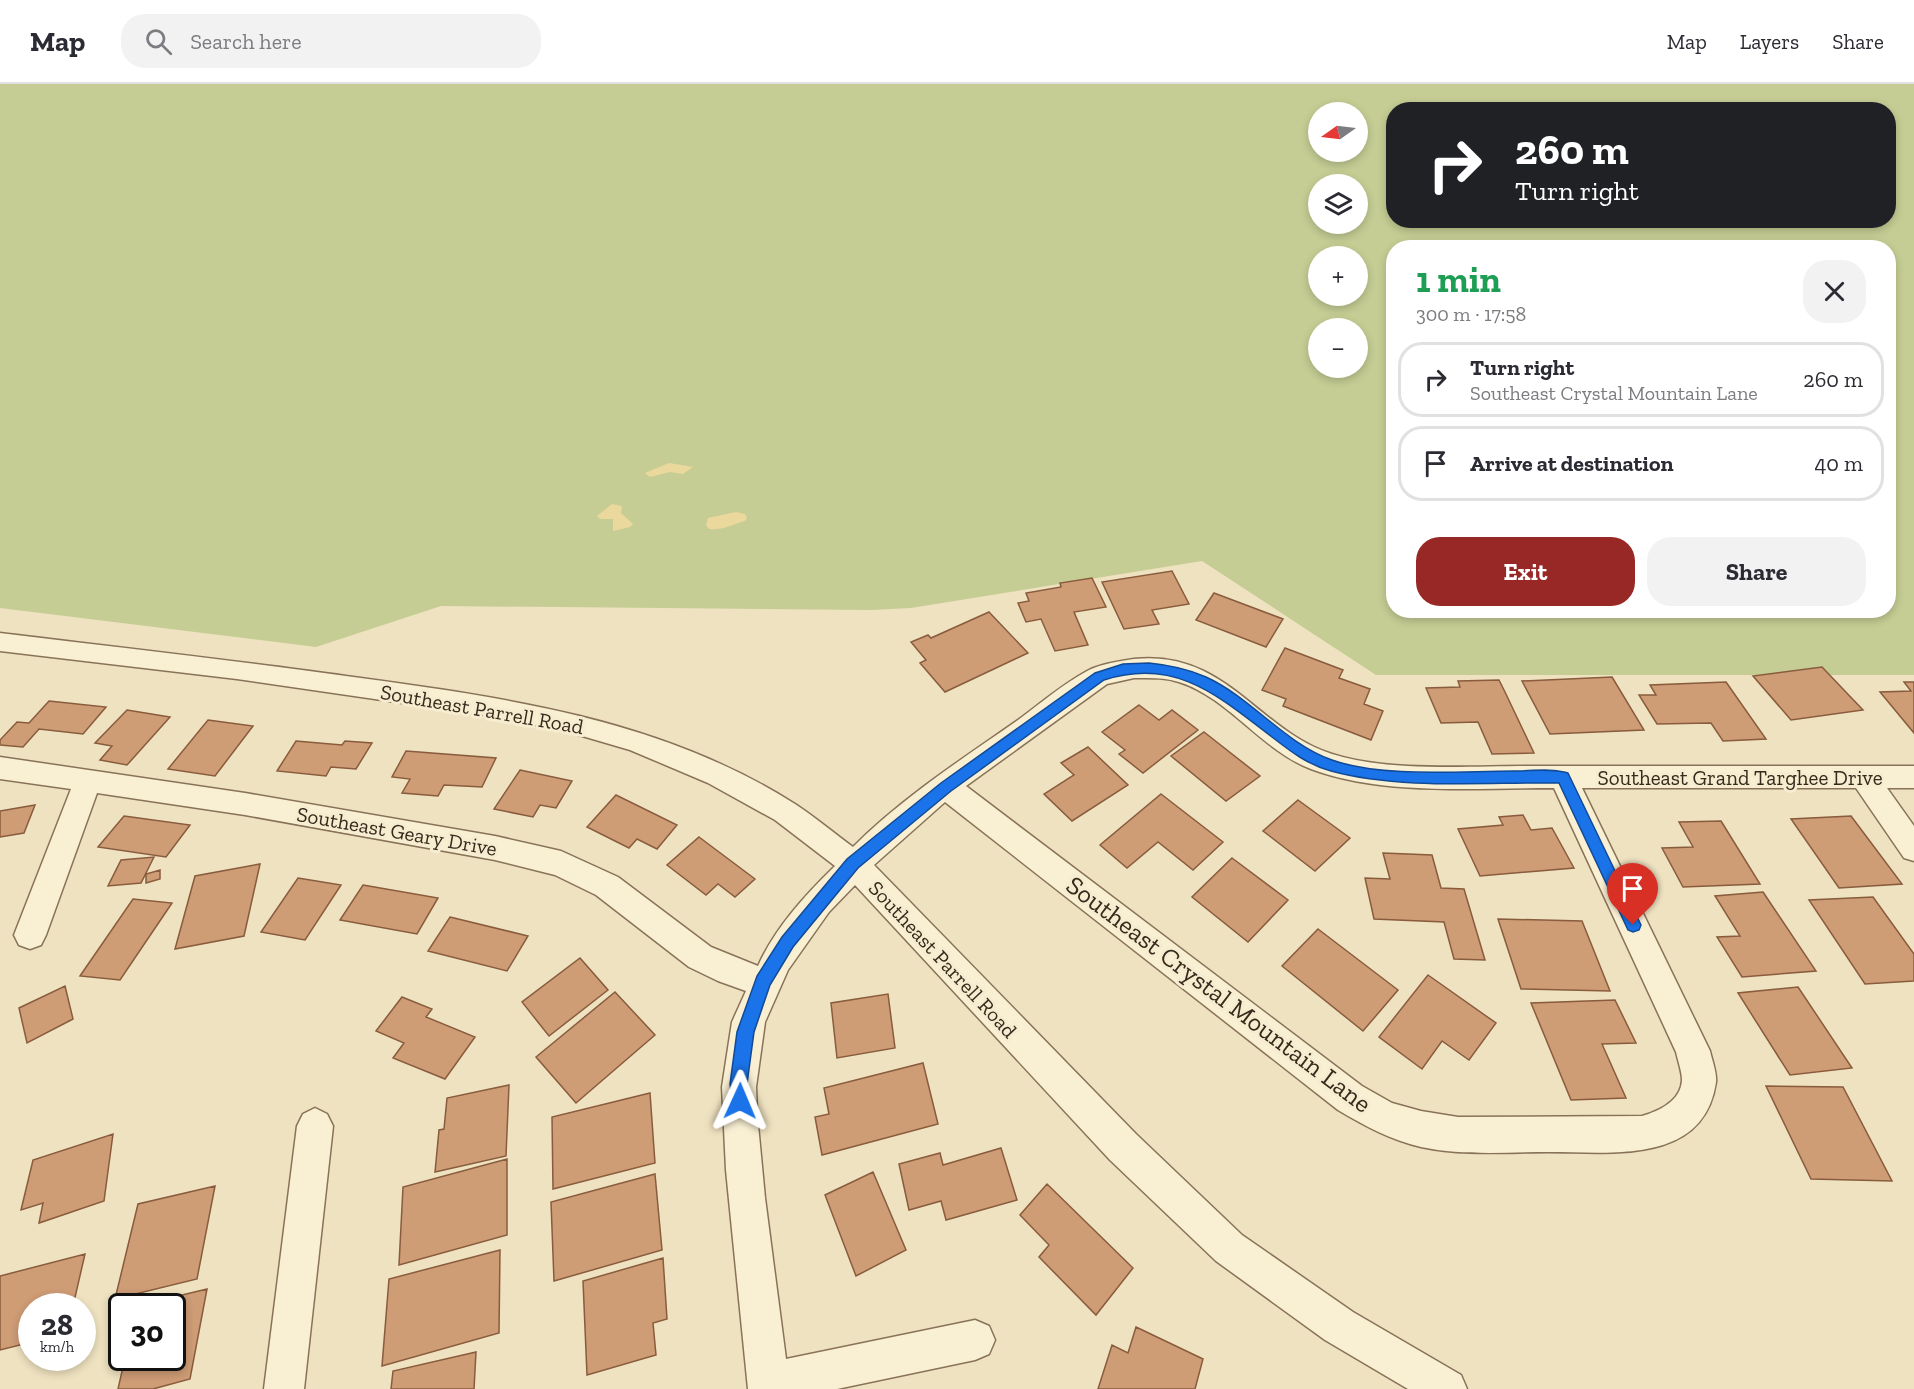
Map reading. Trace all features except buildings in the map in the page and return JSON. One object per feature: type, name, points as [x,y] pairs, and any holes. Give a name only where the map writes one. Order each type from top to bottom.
[{"type":"street","name":"Southeast Parrell Road","points":[[0,642],[237,670],[485,705],[565,721],[638,742],[718,775],[785,812],[853,863],[1123,1148],[1229,1248],[1340,1326],[1447,1389]]},
{"type":"street","name":"Southeast Grand Targhee Drive","points":[[768,1386],[741,1134],[739,1084],[745,1032],[763,982],[787,942],[853,863],[946,787],[1099,676],[1123,669],[1149,668],[1175,671],[1202,680],[1224,693],[1301,752],[1329,765],[1365,774],[1563,777],[1914,777]]},
{"type":"street","name":"Southeast Geary Drive","points":[[0,768],[267,808],[495,848],[561,864],[607,886],[700,957],[729,971],[763,982]]},
{"type":"street","name":"Southeast Crystal Mountain Lane","points":[[946,787],[1350,1098],[1385,1118],[1421,1129],[1458,1135],[1642,1134],[1670,1125],[1690,1107],[1699,1081],[1693,1051],[1563,777]]},
{"type":"street","points":[[1864,777],[1914,849]]},
{"type":"street","points":[[30,935],[88,780]]},
{"type":"street","points":[[284,1389],[315,1126]]},
{"type":"street","points":[[768,1386],[975,1341]]},
{"type":"green space","points":[[0,84],[1914,84],[1914,675],[1376,675],[1202,561],[911,608],[872,610],[441,606],[316,647],[0,608]]},
{"type":"sand","points":[[669,463],[693,467],[683,474],[670,472],[650,477],[645,473]]},
{"type":"sand","points":[[612,504],[622,506],[621,513],[633,524],[630,527],[613,531],[613,519],[600,519],[597,516]]},
{"type":"sand","points":[[736,512],[745,514],[747,518],[745,521],[718,529],[709,529],[706,525],[708,518]]},
{"type":"route","points":[[740,1101],[739,1084],[745,1032],[763,982],[787,942],[853,863],[946,787],[1099,676],[1123,669],[1149,668],[1175,671],[1202,680],[1224,693],[1301,752],[1329,765],[1365,774],[1563,777],[1633,925]]}]
